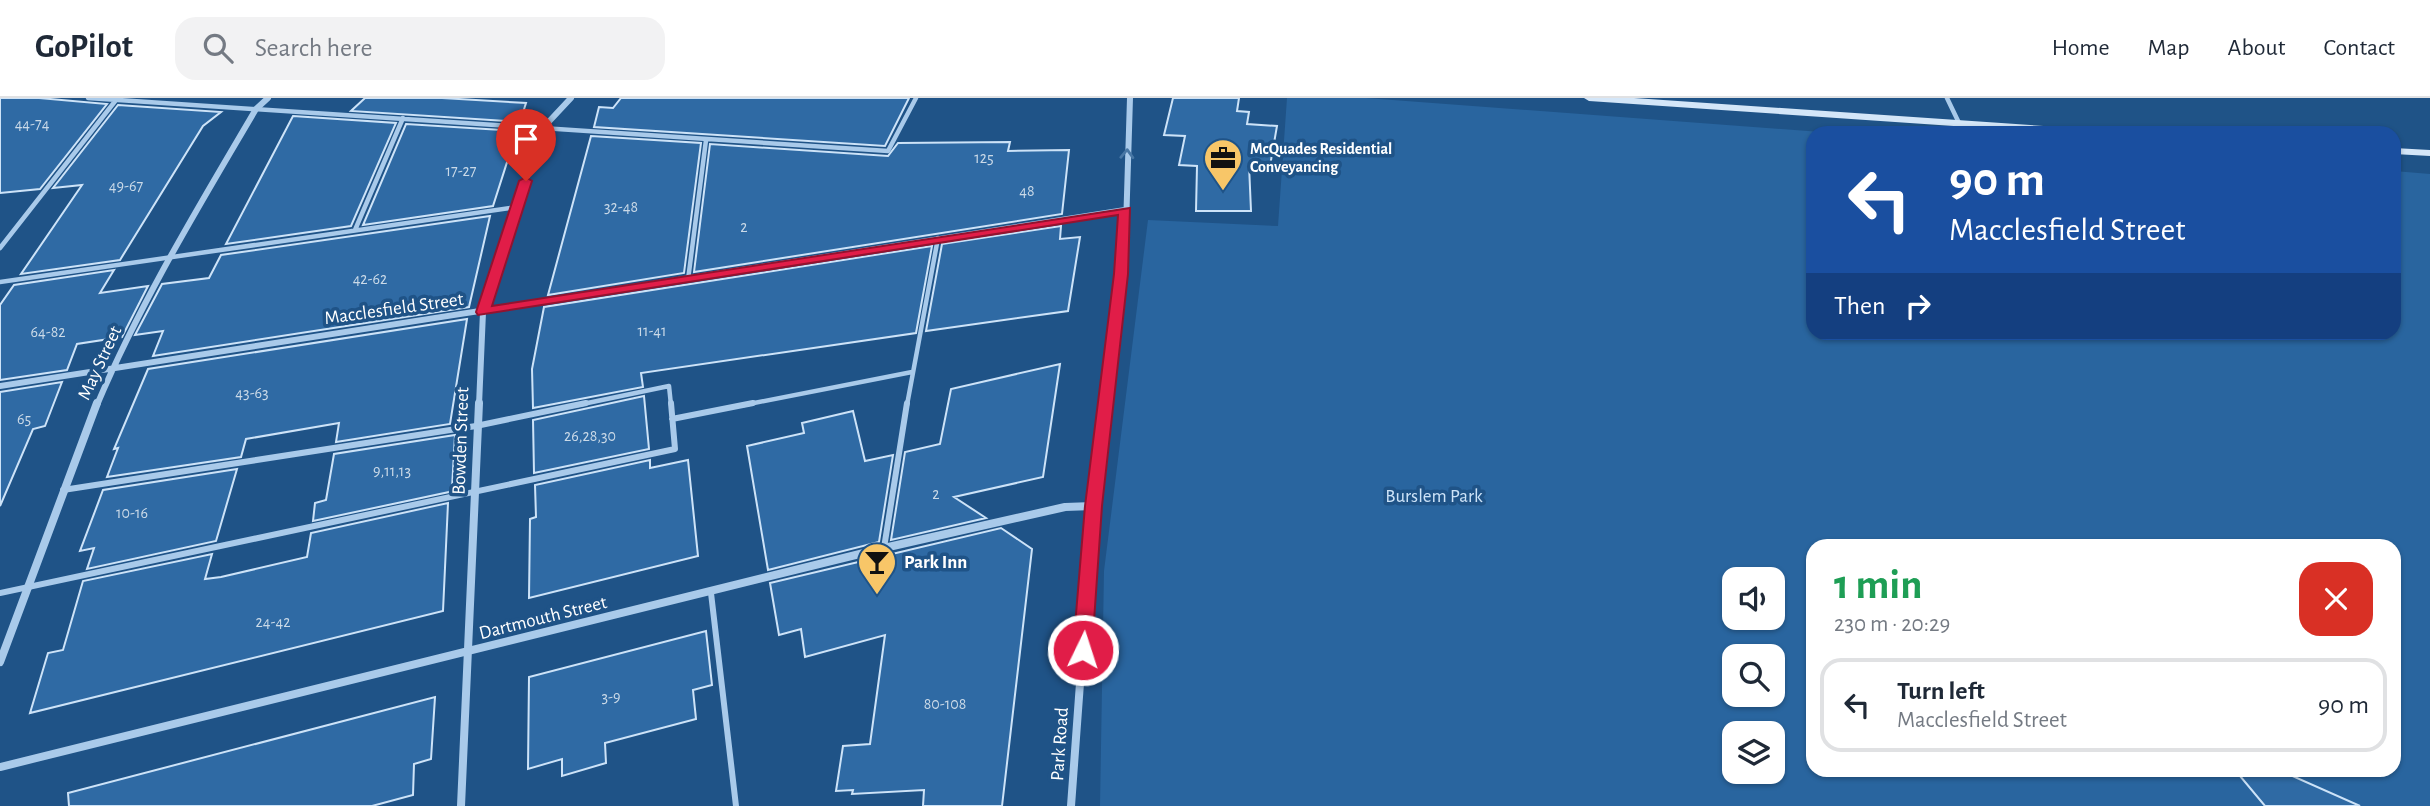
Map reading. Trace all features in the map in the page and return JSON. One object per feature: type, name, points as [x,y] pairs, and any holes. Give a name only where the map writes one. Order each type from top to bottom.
[{"type":"main road","points":[[1589,98],[2002,126]]},
{"type":"main road","points":[[2401,151],[2430,153]]},
{"type":"street","name":"May Street","points":[[0,662],[62,490],[113,367],[169,258],[256,109],[268,98]]},
{"type":"street","name":"Bowden Street","points":[[461,806],[483,312],[542,129],[571,98]]},
{"type":"street","name":"Park Road","points":[[1071,806],[1093,506],[1121,274],[1129,98]]},
{"type":"street","name":"Macclesfield Street","points":[[0,386],[688,281],[938,238],[1125,210]]},
{"type":"street","name":"Dartmouth Street","points":[[0,767],[884,548],[1065,507],[1093,506]]},
{"type":"lane","points":[[89,98],[888,151],[916,98]]},
{"type":"lane","points":[[1947,98],[1959,123]]},
{"type":"lane","points":[[0,248],[116,100]]},
{"type":"lane","points":[[355,230],[403,118]]},
{"type":"lane","points":[[688,281],[706,139]]},
{"type":"lane","points":[[0,282],[517,207]]},
{"type":"lane","points":[[884,548],[912,372],[938,238]]},
{"type":"lane","points":[[672,419],[912,372]]},
{"type":"lane","points":[[0,593],[675,449],[669,386],[476,426],[62,490]]},
{"type":"lane","points":[[711,593],[736,806]]},
{"type":"green space","name":"Burslem Park","points":[[1287,98],[1366,98],[1806,131],[1806,340],[2401,340],[2401,172],[2430,174],[2430,806],[1100,806],[1104,571],[1148,220],[1278,226]]},
{"type":"building","points":[[0,98],[39,98],[107,104],[40,189],[0,193]]},
{"type":"building","points":[[365,98],[442,98],[526,103],[520,122],[351,111]]},
{"type":"building","points":[[621,98],[909,98],[885,146],[594,127],[599,107],[613,108]]},
{"type":"building","points":[[1173,98],[1239,98],[1237,111],[1249,112],[1247,124],[1277,126],[1270,166],[1249,165],[1251,211],[1196,211],[1197,166],[1179,165],[1185,136],[1164,135]]},
{"type":"building","points":[[118,105],[221,112],[203,126],[120,260],[21,274],[82,185],[53,188]]},
{"type":"building","points":[[293,116],[396,123],[351,226],[226,244]]},
{"type":"building","points":[[406,124],[517,131],[493,206],[363,225]]},
{"type":"building","points":[[591,136],[701,143],[684,273],[548,295]]},
{"type":"building","points":[[1010,142],[1008,151],[1069,150],[1062,214],[694,272],[710,144],[888,156],[898,143]]},
{"type":"building","points":[[490,216],[469,307],[153,356],[163,331],[135,335],[162,284],[209,278],[221,255]]},
{"type":"building","points":[[1061,226],[1060,239],[1080,237],[1068,311],[926,331],[942,244]]},
{"type":"building","points":[[932,246],[916,333],[641,373],[643,387],[533,408],[532,369],[544,307]]},
{"type":"building","points":[[114,270],[100,293],[148,286],[122,337],[77,344],[67,370],[0,380],[0,305],[14,285]]},
{"type":"building","points":[[467,319],[450,424],[336,442],[339,423],[246,439],[241,457],[107,477],[118,448],[114,449],[148,369]]},
{"type":"building","points":[[1060,364],[1043,477],[954,497],[986,518],[891,540],[905,452],[940,444],[951,389]]},
{"type":"building","points":[[62,382],[45,426],[33,429],[0,506],[0,392]]},
{"type":"building","points":[[644,396],[649,449],[534,473],[533,420]]},
{"type":"building","points":[[853,411],[865,461],[893,455],[879,542],[768,570],[747,446],[804,433],[802,423]]},
{"type":"building","points":[[455,435],[452,488],[449,492],[313,521],[315,503],[326,500],[334,454]]},
{"type":"building","points":[[650,460],[650,468],[688,460],[698,556],[529,598],[530,519],[536,517],[535,485]]},
{"type":"building","points":[[237,469],[216,541],[87,569],[94,548],[80,551],[103,490]]},
{"type":"building","points":[[448,503],[443,611],[30,713],[48,653],[63,650],[83,581],[212,554],[205,579],[221,577],[307,557],[311,533]]},
{"type":"building","points":[[1001,528],[1032,549],[1002,806],[923,806],[924,790],[852,794],[853,790],[836,791],[843,746],[870,744],[885,635],[805,657],[801,629],[779,635],[770,583]]},
{"type":"building","points":[[706,631],[712,685],[693,690],[696,719],[605,743],[606,763],[562,776],[562,759],[528,769],[529,677]]},
{"type":"building","points":[[435,697],[431,759],[414,764],[413,795],[372,806],[69,806],[68,793]]},
{"type":"building","points":[[2241,777],[2295,777],[2360,806],[2265,806]]},
{"type":"place","name":"McQuades Residential Conveyancing","points":[[1223,192]]},
{"type":"place","name":"Park Inn","points":[[877,596]]},
{"type":"route","points":[[526,181],[483,312],[1125,210],[1121,274],[1093,506],[1083,650]]}]
